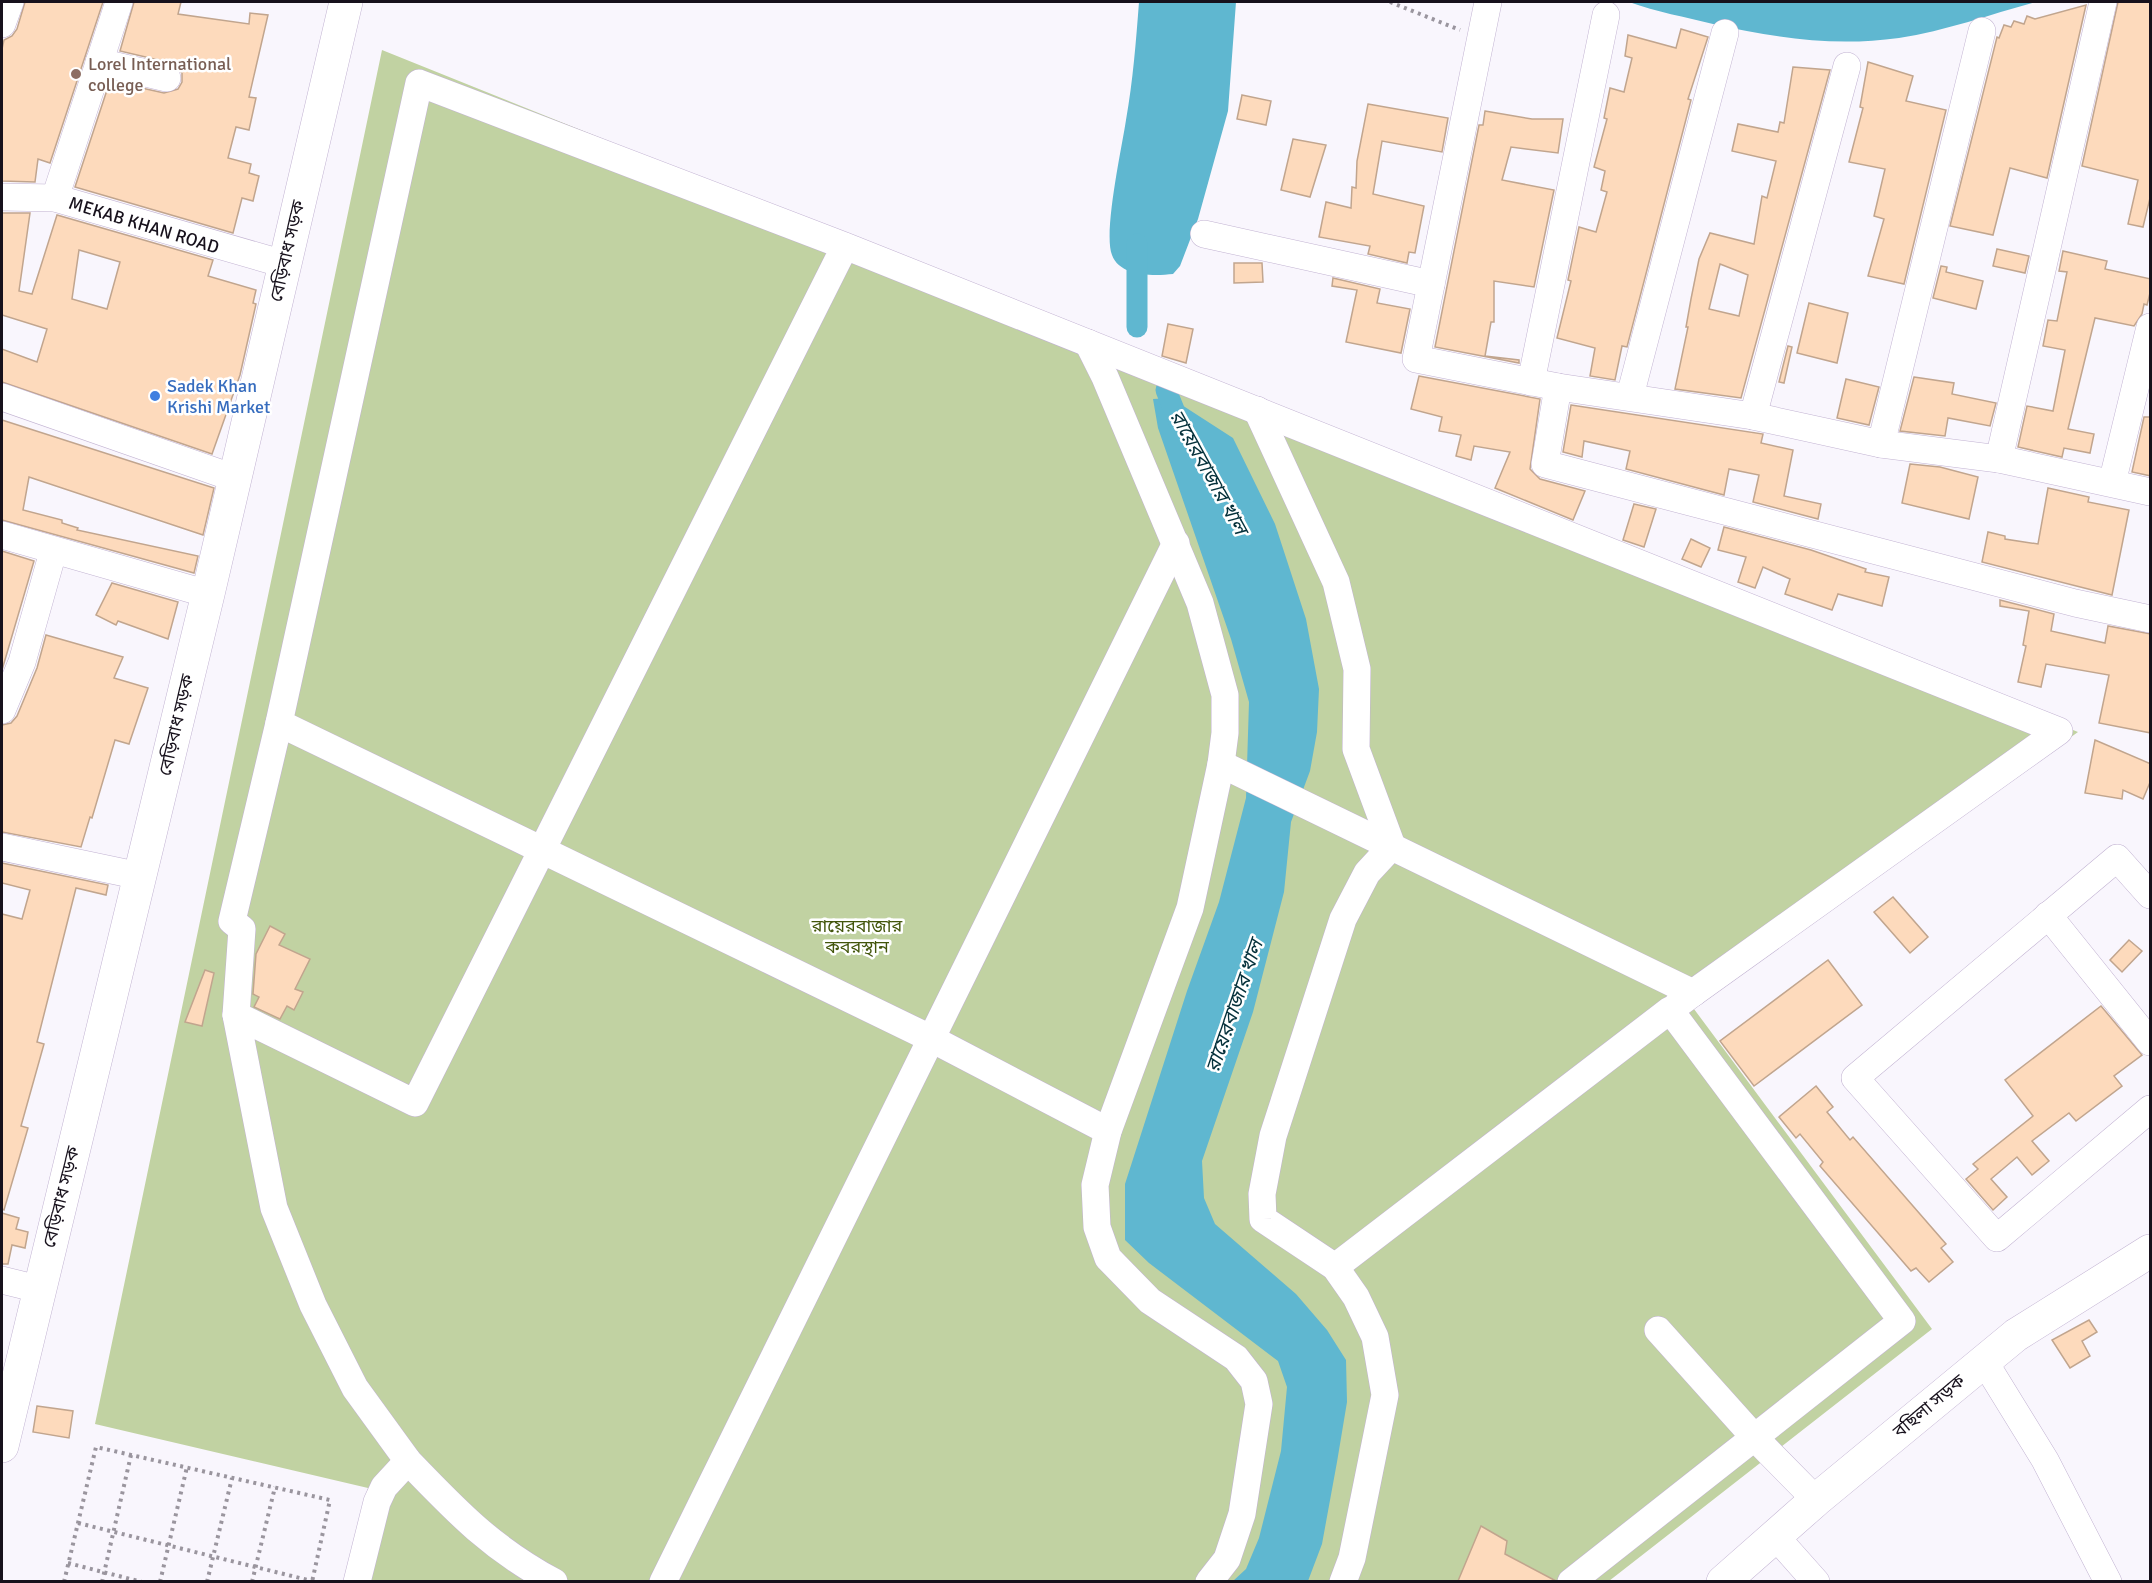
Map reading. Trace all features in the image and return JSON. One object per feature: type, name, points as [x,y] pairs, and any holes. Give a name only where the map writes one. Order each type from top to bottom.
[{"type":"main road","name":"বেড়িবাধ সড়ক","points":[[2,1446],[38,1289],[208,594],[346,2]]},
{"type":"main road","name":"বছিলা সড়ক","points":[[1723,1581],[1984,1360],[2026,1329],[2136,1267],[2151,1251]]},
{"type":"street","points":[[2,24],[10,2]]},
{"type":"street","points":[[55,198],[119,2]]},
{"type":"street","points":[[1999,459],[2103,2]]},
{"type":"street","points":[[1486,11],[1416,359],[1558,387],[1753,416],[1881,444],[1999,459],[2151,492]]},
{"type":"street","points":[[1532,382],[1606,15]]},
{"type":"street","points":[[1881,444],[1982,32]]},
{"type":"street","points":[[1630,396],[1725,33]]},
{"type":"street","points":[[99,62],[167,78]]},
{"type":"street","points":[[1753,416],[1847,66]]},
{"type":"street","points":[[554,1581],[501,1551],[455,1510],[408,1461],[355,1388],[313,1305],[274,1208],[236,1015],[242,929],[232,921],[279,723],[419,83],[845,246],[2059,731],[1670,1010],[1335,1267]]},
{"type":"street","name":"MEKAB KHAN ROAD","points":[[2,197],[55,198],[284,264]]},
{"type":"street","points":[[1204,234],[1431,284]]},
{"type":"street","points":[[236,1015],[415,1103],[845,246]]},
{"type":"street","points":[[2112,483],[2151,327]]},
{"type":"street","points":[[1088,343],[1200,603],[1225,696],[1225,733],[1221,764],[1190,908],[1108,1131],[1095,1185],[1097,1227],[1108,1258],[1150,1301],[1236,1358],[1254,1380],[1259,1404],[1242,1514],[1227,1559],[1209,1581]]},
{"type":"street","points":[[1558,387],[1545,464],[2074,603],[2151,619]]},
{"type":"street","points":[[2,397],[234,478]]},
{"type":"street","points":[[1257,410],[1336,582],[1357,669],[1356,749],[1392,846]]},
{"type":"street","points":[[2,535],[53,552],[208,594]]},
{"type":"street","points":[[663,1581],[1176,543]]},
{"type":"street","points":[[2,710],[22,662],[53,552]]},
{"type":"street","points":[[279,723],[930,1038],[1108,1131]]},
{"type":"street","points":[[1221,764],[1693,993]]},
{"type":"street","points":[[1343,1581],[1352,1558],[1385,1395],[1374,1337],[1356,1297],[1335,1267],[1263,1219],[1262,1194],[1273,1136],[1342,919],[1367,873],[1392,846]]},
{"type":"street","points":[[2,847],[140,876]]},
{"type":"street","points":[[2151,894],[2116,858],[1855,1077],[1997,1238],[2151,1108]]},
{"type":"street","points":[[2048,915],[2151,1042]]},
{"type":"street","points":[[1571,1581],[1902,1321],[1670,1010]]},
{"type":"street","points":[[2,1280],[38,1289]]},
{"type":"street","points":[[1658,1330],[1755,1438],[1816,1500]]},
{"type":"street","points":[[1984,1360],[2045,1461],[2108,1581]]},
{"type":"street","points":[[357,1581],[377,1502],[384,1487],[408,1461]]},
{"type":"street","points":[[1776,1537],[1816,1581]]},
{"type":"path","points":[[1390,2],[1434,17],[1466,33],[1486,11]]},
{"type":"path","points":[[64,1581],[96,1447],[330,1500],[312,1581],[78,1523]]},
{"type":"path","points":[[102,1581],[131,1455]]},
{"type":"path","points":[[160,1581],[187,1467]]},
{"type":"path","points":[[207,1581],[232,1478]]},
{"type":"path","points":[[252,1581],[274,1487]]},
{"type":"path","points":[[68,1563],[142,1581]]},
{"type":"green space","name":"রায়েরবাজার কবরস্থান","points":[[382,50],[2078,732],[1694,1009],[1932,1329],[1609,1581],[345,1581],[368,1488],[95,1424]]},
{"type":"water","points":[[1139,2],[1236,2],[1228,111],[1198,219],[1180,266],[1173,274],[1138,274],[1122,268],[1112,255],[1110,244],[1111,210],[1131,91]]},
{"type":"water","points":[[1629,2],[2036,2],[1917,35],[1851,42],[1782,37],[1713,24]]},
{"type":"water","points":[[1171,398],[1233,438],[1275,524],[1306,619],[1319,689],[1317,732],[1310,771],[1291,822],[1284,892],[1253,1012],[1202,1161],[1204,1198],[1215,1224],[1296,1294],[1327,1330],[1346,1360],[1347,1402],[1337,1462],[1322,1544],[1308,1581],[1233,1581],[1246,1569],[1259,1538],[1281,1451],[1287,1387],[1278,1361],[1149,1263],[1125,1240],[1125,1184],[1187,991],[1219,902],[1246,798],[1249,702],[1231,639],[1158,428],[1153,399]]},
{"type":"building","points":[[25,2],[103,2],[50,163],[38,159],[35,182],[2,181],[2,49],[4,40],[12,36],[17,29]]},
{"type":"building","points":[[134,2],[181,2],[178,14],[249,24],[250,13],[268,15],[249,97],[256,98],[249,130],[236,127],[228,158],[251,164],[249,173],[259,176],[253,201],[242,198],[233,233],[75,187],[110,81],[164,93],[178,89],[182,82],[182,73],[171,63],[120,51]]},
{"type":"building","points":[[2118,2],[2151,2],[2151,194],[2143,227],[2128,224],[2138,180],[2082,166]]},
{"type":"building","points":[[2086,5],[2047,178],[2010,168],[1993,235],[1950,226],[1997,37],[1999,38],[2004,25],[2011,27],[2014,21],[2024,24],[2027,16],[2035,19]]},
{"type":"building","points":[[1681,29],[1708,37],[1688,99],[1691,100],[1627,347],[1622,346],[1615,380],[1590,376],[1595,348],[1557,338],[1571,281],[1568,280],[1579,227],[1596,232],[1607,192],[1601,190],[1605,171],[1594,167],[1607,119],[1604,118],[1610,88],[1624,92],[1632,58],[1625,56],[1628,35],[1676,48]]},
{"type":"building","points":[[1868,62],[1913,76],[1906,101],[1946,110],[1904,284],[1868,276],[1884,219],[1874,216],[1885,169],[1849,162],[1863,108],[1860,107]]},
{"type":"building","points":[[1793,67],[1830,70],[1741,398],[1675,389],[1699,259],[1710,233],[1754,244],[1762,196],[1767,198],[1776,161],[1732,151],[1738,124],[1778,132],[1780,122],[1784,123]],"holes":[[[1720,264],[1748,275],[1739,316],[1709,309]]]},
{"type":"building","points":[[1242,95],[1271,101],[1266,125],[1237,119]]},
{"type":"building","points":[[1368,104],[1448,118],[1442,152],[1382,141],[1373,194],[1424,206],[1415,253],[1409,252],[1407,263],[1368,254],[1370,246],[1319,237],[1326,202],[1351,208],[1352,187],[1356,188],[1357,161]]},
{"type":"building","points":[[1485,111],[1532,119],[1563,119],[1558,153],[1511,147],[1502,180],[1554,190],[1534,287],[1494,281],[1494,322],[1491,322],[1485,356],[1519,360],[1519,363],[1435,347],[1479,125],[1483,125]]},
{"type":"building","points":[[1293,139],[1326,145],[1310,197],[1281,190]]},
{"type":"building","points":[[2,213],[30,213],[19,291],[32,294],[57,215],[213,260],[208,276],[256,290],[253,303],[256,304],[240,375],[212,454],[2,382],[2,349],[37,362],[47,329],[2,315]],"holes":[[[79,250],[120,262],[107,309],[72,299]]]},
{"type":"building","points":[[1997,249],[2029,256],[2025,273],[1993,266]]},
{"type":"building","points":[[2063,251],[2107,261],[2105,269],[2151,279],[2151,289],[2147,305],[2144,304],[2142,314],[2134,326],[2095,318],[2068,429],[2094,434],[2090,453],[2064,448],[2062,457],[2018,447],[2027,406],[2053,411],[2065,350],[2043,346],[2048,320],[2057,321],[2067,272],[2059,271]]},
{"type":"building","points":[[1234,263],[1262,263],[1263,282],[1234,283]]},
{"type":"building","points":[[1941,266],[1947,267],[1946,272],[1983,281],[1976,309],[1933,298]]},
{"type":"building","points":[[1333,278],[1380,289],[1377,303],[1410,309],[1401,353],[1346,342],[1357,290],[1332,286]]},
{"type":"building","points":[[1809,303],[1848,313],[1837,363],[1797,353]]},
{"type":"building","points":[[1168,324],[1193,329],[1186,363],[1162,356]]},
{"type":"building","points":[[1788,346],[1792,347],[1784,383],[1779,382]]},
{"type":"building","points":[[1419,376],[1540,399],[1530,469],[1540,479],[1585,491],[1573,520],[1495,488],[1510,452],[1474,446],[1471,460],[1456,456],[1461,435],[1439,431],[1442,417],[1411,409]]},
{"type":"building","points":[[1914,377],[1954,383],[1952,394],[1996,403],[1990,426],[1948,418],[1945,436],[1900,431]]},
{"type":"building","points":[[1846,379],[1879,387],[1869,425],[1837,418]]},
{"type":"building","points":[[1571,405],[1763,434],[1761,443],[1793,450],[1784,496],[1821,504],[1818,519],[1753,502],[1759,475],[1729,469],[1724,495],[1626,469],[1630,451],[1584,441],[1582,457],[1563,452]]},
{"type":"building","points":[[2144,417],[2151,417],[2151,476],[2132,472]]},
{"type":"building","points":[[2,420],[214,488],[203,535],[29,477],[23,510],[62,520],[62,523],[78,528],[77,530],[198,556],[194,573],[2,520]]},
{"type":"building","points":[[1910,464],[1940,467],[1978,477],[1969,519],[1902,503]]},
{"type":"building","points":[[2048,488],[2089,497],[2088,502],[2129,510],[2112,595],[1982,562],[1988,532],[2005,536],[2005,539],[2038,544]]},
{"type":"building","points":[[1634,504],[1656,509],[1644,547],[1623,540]]},
{"type":"building","points":[[1724,527],[1811,550],[1866,569],[1865,572],[1889,577],[1882,606],[1838,594],[1832,610],[1785,594],[1790,579],[1763,567],[1755,588],[1738,582],[1746,557],[1718,550]]},
{"type":"building","points":[[1691,539],[1710,548],[1701,567],[1682,559]]},
{"type":"building","points":[[2,551],[34,561],[2,670]]},
{"type":"building","points":[[112,583],[178,602],[168,639],[118,621],[116,625],[96,615]]},
{"type":"building","points":[[2000,600],[2054,614],[2051,631],[2105,643],[2108,626],[2151,634],[2151,733],[2099,723],[2109,675],[2046,664],[2041,687],[2018,682],[2026,646],[2023,645],[2029,611],[2000,606]]},
{"type":"building","points":[[46,635],[123,657],[114,678],[148,688],[129,744],[115,740],[81,847],[2,832],[2,725],[11,723],[17,716],[37,668]]},
{"type":"building","points":[[2095,740],[2151,764],[2151,780],[2143,799],[2123,790],[2122,799],[2085,793]]},
{"type":"building","points":[[2,863],[108,885],[106,895],[76,888],[37,1042],[44,1044],[21,1126],[28,1128],[4,1210],[2,1209],[2,914],[22,919],[30,890],[2,883]]},
{"type":"building","points":[[1893,897],[1928,937],[1910,953],[1874,912]]},
{"type":"building","points":[[270,926],[285,934],[279,945],[310,959],[295,989],[303,992],[294,1010],[287,1006],[280,1019],[254,1007],[259,997],[253,994],[256,954]]},
{"type":"building","points":[[2129,940],[2142,951],[2122,972],[2110,960]]},
{"type":"building","points":[[1828,960],[1862,1005],[1754,1086],[1720,1041]]},
{"type":"building","points":[[205,970],[214,973],[202,1026],[185,1022]]},
{"type":"building","points":[[2101,1006],[2142,1055],[2114,1076],[2122,1086],[2076,1121],[2069,1113],[2032,1141],[2049,1161],[2032,1175],[2017,1157],[1991,1179],[2007,1197],[1993,1210],[1966,1179],[1978,1169],[1973,1164],[2033,1116],[2005,1080]]},
{"type":"building","points":[[1816,1086],[1833,1107],[1827,1112],[1850,1140],[1853,1137],[1946,1244],[1941,1248],[1953,1262],[1929,1282],[1916,1268],[1911,1271],[1820,1166],[1823,1162],[1800,1134],[1796,1138],[1779,1117]]},
{"type":"building","points":[[2,1213],[19,1218],[16,1229],[28,1232],[25,1248],[12,1245],[8,1264],[2,1264]]},
{"type":"building","points":[[2089,1320],[2097,1332],[2082,1341],[2090,1356],[2070,1368],[2052,1340]]},
{"type":"building","points":[[37,1406],[73,1411],[69,1438],[33,1432]]},
{"type":"building","points":[[1481,1526],[1507,1541],[1505,1554],[1556,1581],[1458,1581]]},
{"type":"waterway","points":[[1137,244],[1137,327]]},
{"type":"waterway","name":"রায়েরবাজার খাল","points":[[1166,390],[1179,422]]},
{"type":"place","name":"Lorel International college","points":[[76,74]]},
{"type":"place","name":"Sadek Khan Krishi Market","points":[[155,396]]}]
